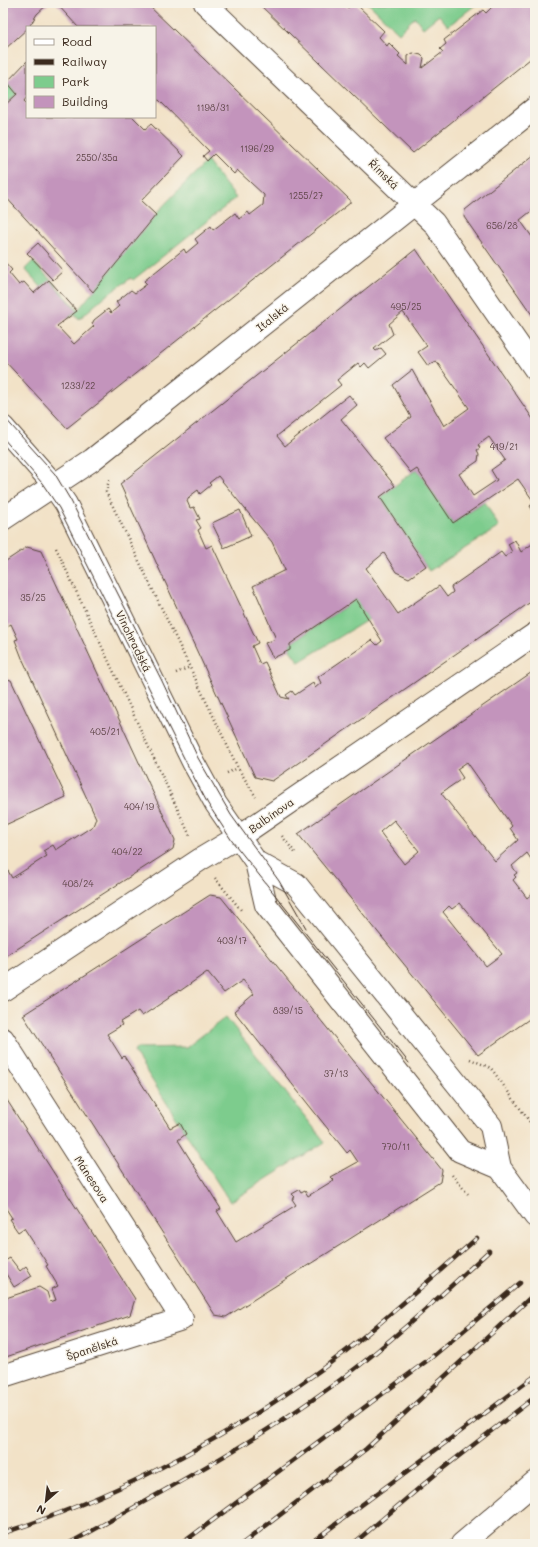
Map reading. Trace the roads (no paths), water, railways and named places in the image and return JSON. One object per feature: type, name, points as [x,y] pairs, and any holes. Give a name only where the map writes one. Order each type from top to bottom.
[{"type":"street","name":"Římská","points":[[205,3],[434,223],[535,369]]},
{"type":"street","name":"Italská","points":[[3,519],[55,486],[92,460],[535,108]]},
{"type":"street","name":"Vinohradská","points":[[3,427],[55,486],[81,534],[193,762],[216,804],[256,862]]},
{"type":"street","name":"Balbínova","points":[[3,990],[238,837],[535,634]]},
{"type":"street","points":[[256,862],[266,905],[455,1145],[460,1151],[500,1168]]},
{"type":"street","points":[[256,862],[296,884],[491,1126],[500,1168],[535,1216]]},
{"type":"street","name":"Mánesova","points":[[3,1039],[182,1319]]},
{"type":"street","name":"Španělská","points":[[3,1376],[182,1319]]},
{"type":"street","points":[[462,1544],[535,1482]]},
{"type":"tram line","points":[[3,416],[55,474],[71,501],[162,681],[198,758],[231,815],[279,881],[306,928]]},
{"type":"tram line","points":[[3,438],[42,483],[59,508],[190,770],[208,804],[232,841],[409,1063]]},
{"type":"railway","points":[[3,1533],[48,1517],[138,1479],[182,1457],[267,1407],[346,1351],[477,1238]]},
{"type":"railway","points":[[68,1544],[217,1460],[254,1438],[326,1391],[360,1365],[442,1295],[489,1251]]},
{"type":"railway","points":[[181,1544],[432,1357],[520,1283]]},
{"type":"railway","points":[[242,1544],[366,1449],[531,1297]]},
{"type":"railway","points":[[309,1544],[535,1376]]},
{"type":"railway","points":[[353,1544],[437,1473],[535,1397]]}]
